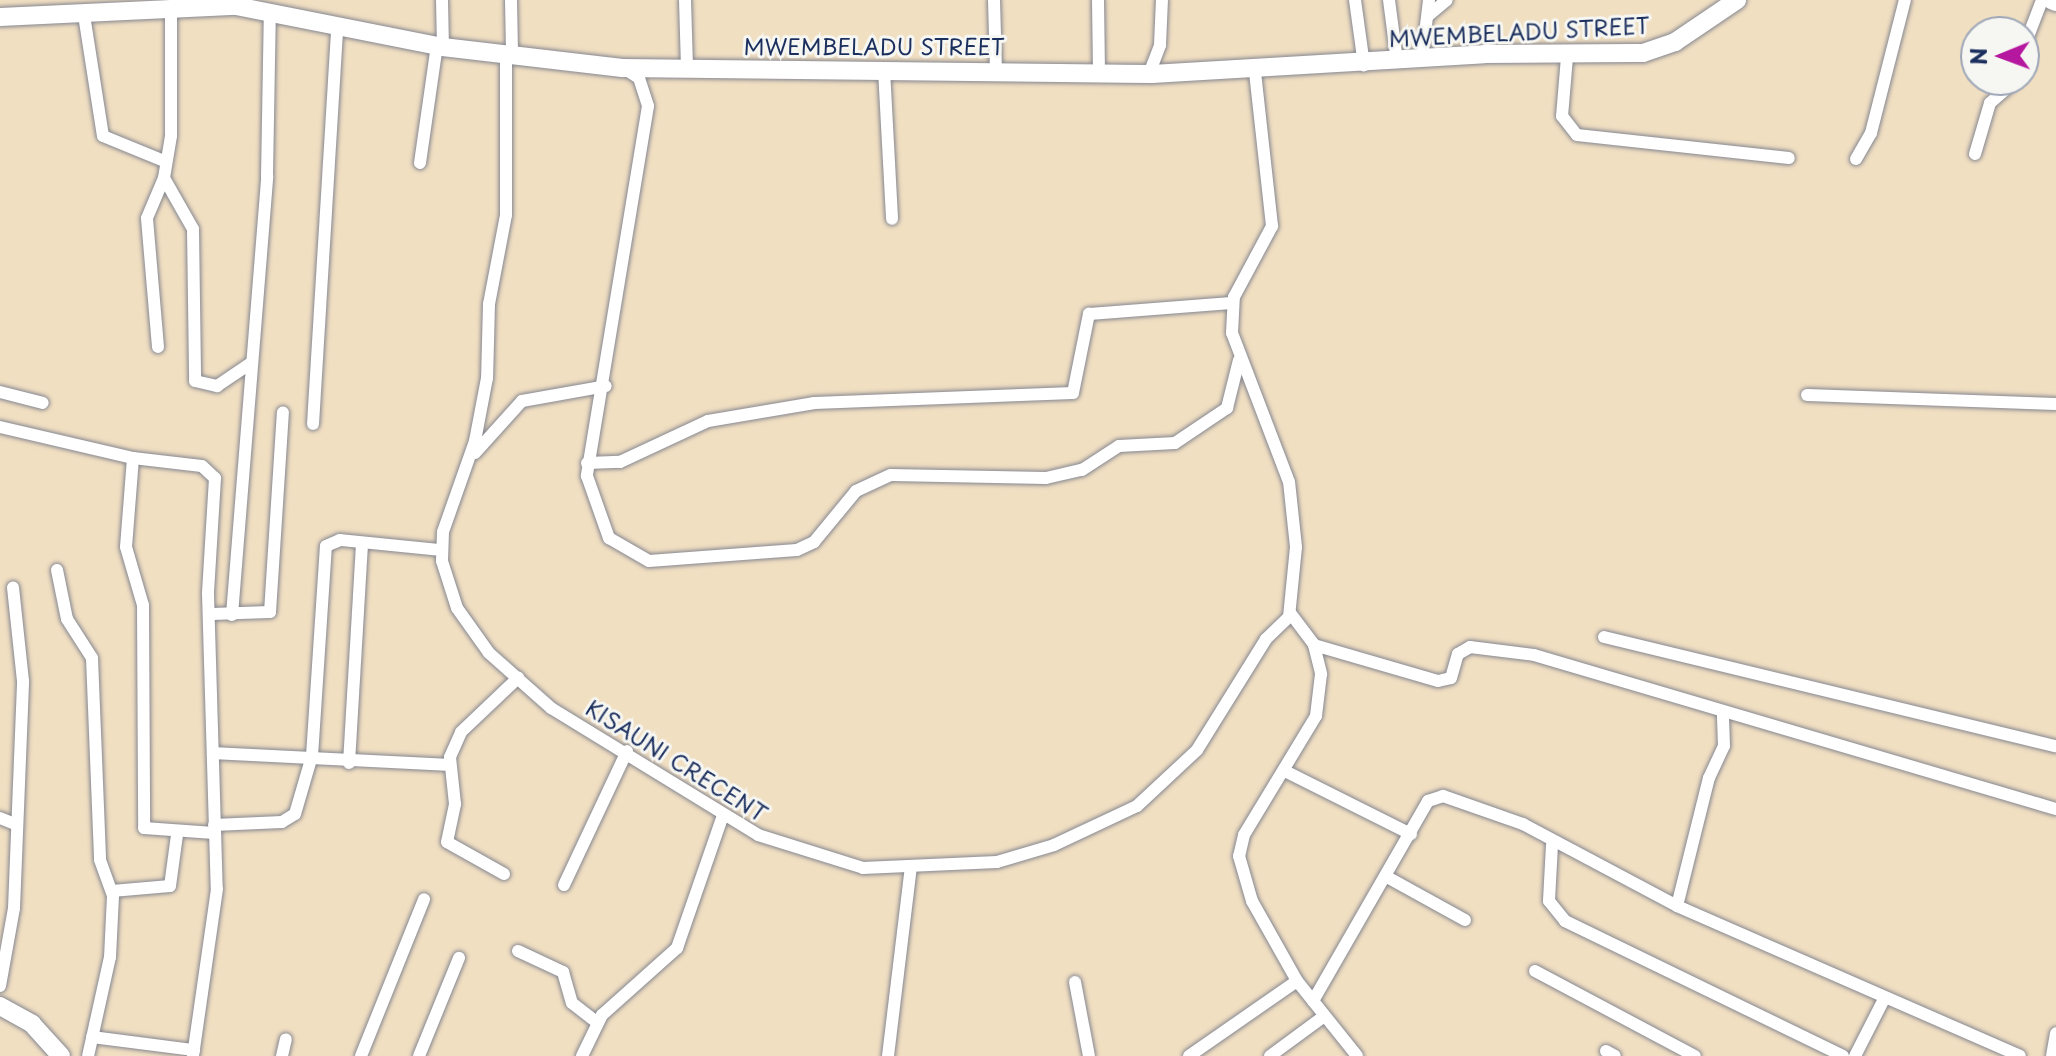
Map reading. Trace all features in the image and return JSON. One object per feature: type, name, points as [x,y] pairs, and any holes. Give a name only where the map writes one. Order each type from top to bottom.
[{"type":"street","points":[[420,163],[440,46],[442,0]]},
{"type":"street","points":[[133,458],[126,547],[143,605],[144,828],[177,835],[291,820],[312,756],[323,555],[331,541],[362,547],[441,550],[467,462],[487,378],[490,288],[506,215],[511,0]]},
{"type":"street","points":[[685,0],[687,69]]},
{"type":"street","points":[[994,0],[996,70]]},
{"type":"street","points":[[1098,0],[1099,72]]},
{"type":"street","points":[[1149,74],[1160,45],[1162,0]]},
{"type":"street","points":[[1355,0],[1364,65]]},
{"type":"street","points":[[1389,0],[1397,61]]},
{"type":"street","points":[[1422,58],[1429,0]]},
{"type":"street","points":[[1429,15],[1447,0]]},
{"type":"street","name":"MWEMBELADU STREET","points":[[0,17],[84,15],[106,7],[190,3],[262,7],[337,28],[440,46],[622,68],[1149,74],[1255,72],[1422,58],[1567,57],[1657,50],[1737,0]]},
{"type":"street","points":[[1856,159],[1871,133],[1905,0]]},
{"type":"street","points":[[171,6],[171,136],[164,161],[164,178],[194,238],[195,381],[217,386],[250,364]]},
{"type":"street","points":[[232,615],[267,176],[262,7]]},
{"type":"street","points":[[84,15],[103,136],[164,161]]},
{"type":"street","points":[[313,424],[337,28]]},
{"type":"street","points":[[1567,57],[1562,116],[1577,135],[1789,158]]},
{"type":"street","points":[[622,68],[639,78],[648,106],[606,386],[587,463],[591,501],[609,538],[649,561],[797,550],[814,542],[856,491],[891,475],[1046,478],[1082,470],[1119,446],[1190,437],[1227,408],[1239,360]]},
{"type":"street","points":[[884,70],[892,219]]},
{"type":"street","points":[[1255,72],[1272,226],[1232,303],[1239,360],[1289,482],[1296,522],[1291,614],[1314,645],[1320,700],[1285,771],[1244,835],[1239,856],[1252,901],[1297,981],[1357,1056]]},
{"type":"street","points":[[1975,154],[1990,103],[1998,96]]},
{"type":"street","points":[[158,347],[147,205],[164,178]]},
{"type":"street","points":[[587,463],[620,462],[708,421],[800,405],[932,393],[1073,393],[1089,314],[1232,303]]},
{"type":"street","points":[[467,462],[522,401],[606,386]]},
{"type":"street","points":[[0,392],[43,403]]},
{"type":"street","points":[[1807,395],[2056,404]]},
{"type":"street","points":[[211,614],[270,612],[283,412]]},
{"type":"street","points":[[0,427],[133,458],[212,471],[214,921],[194,1053],[92,1037]]},
{"type":"street","points":[[349,763],[362,547]]},
{"type":"street","name":"KISAUNI CRECENT","points":[[441,550],[465,623],[551,708],[627,751],[723,815],[821,860],[911,867],[1032,853],[1154,796],[1197,750],[1266,639],[1291,614]]},
{"type":"street","points":[[57,570],[67,619],[92,658],[100,860],[112,891],[110,957],[88,1056]]},
{"type":"street","points":[[0,986],[11,939],[23,681],[13,588]]},
{"type":"street","points":[[1604,637],[2056,746]]},
{"type":"street","points":[[1314,645],[1443,681],[1463,650],[1502,649],[2056,809]]},
{"type":"street","points":[[504,874],[447,842],[455,804],[450,765],[461,732],[518,678]]},
{"type":"street","points":[[1677,906],[1709,778],[1724,746],[1723,712]]},
{"type":"street","points":[[564,885],[627,751]]},
{"type":"street","points":[[213,753],[312,756],[349,763],[450,765]]},
{"type":"street","points":[[1285,771],[1411,834]]},
{"type":"street","points":[[1313,1001],[1428,801],[1443,796],[1523,824],[1552,845],[1677,906],[2020,1056]]},
{"type":"street","points":[[582,1056],[596,1022],[677,948],[723,815]]},
{"type":"street","points":[[0,818],[17,825]]},
{"type":"street","points":[[112,891],[170,886],[177,835]]},
{"type":"street","points":[[1552,845],[1549,901],[1565,921],[1843,1056]]},
{"type":"street","points":[[888,1056],[911,867]]},
{"type":"street","points":[[1387,877],[1465,920]]},
{"type":"street","points":[[361,1056],[424,899]]},
{"type":"street","points":[[518,951],[563,972],[572,1003],[596,1022]]},
{"type":"street","points":[[419,1056],[459,958]]},
{"type":"street","points":[[1535,971],[1695,1056]]},
{"type":"street","points":[[1189,1056],[1297,981]]},
{"type":"street","points":[[1075,982],[1089,1056]]},
{"type":"street","points":[[1855,1056],[1884,999]]},
{"type":"street","points":[[0,1006],[32,1024],[61,1056]]},
{"type":"street","points":[[1270,1056],[1323,1017]]},
{"type":"street","points":[[2052,1056],[2056,1033]]},
{"type":"street","points":[[282,1056],[286,1039]]}]
